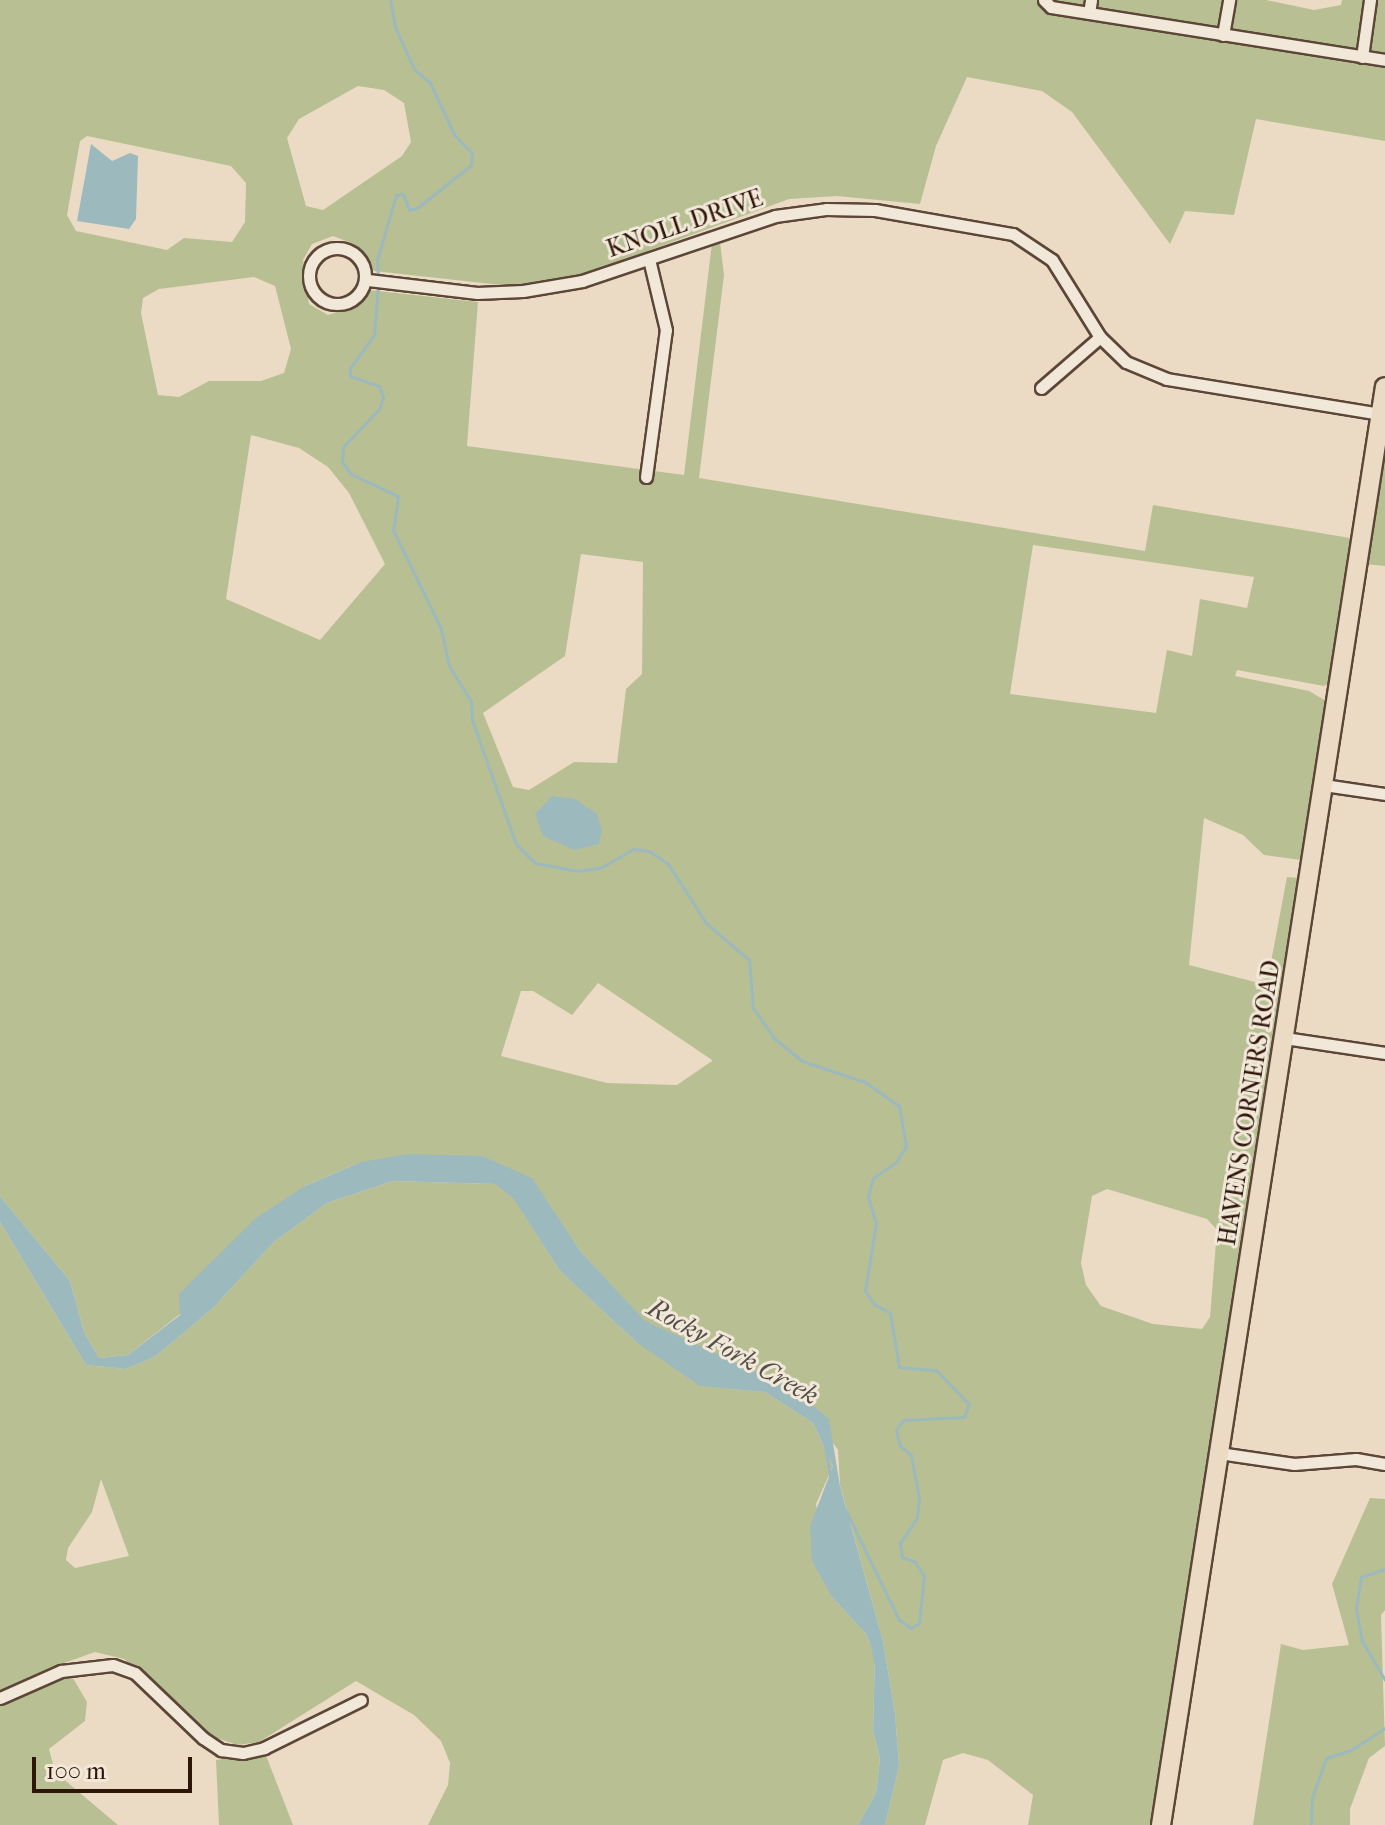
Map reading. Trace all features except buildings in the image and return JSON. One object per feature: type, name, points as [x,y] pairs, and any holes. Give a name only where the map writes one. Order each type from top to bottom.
[{"type":"main road","name":"HAVENS CORNERS ROAD","points":[[1161,1825],[1385,387]]},
{"type":"street","points":[[1044,0],[1051,7],[1385,60]]},
{"type":"street","points":[[1089,13],[1091,0]]},
{"type":"street","points":[[1223,35],[1229,0]]},
{"type":"street","points":[[1362,57],[1370,0]]},
{"type":"street","name":"KNOLL DRIVE","points":[[368,280],[477,293],[523,291],[582,281],[775,216],[826,209],[976,224],[1013,234],[1052,260],[1100,337],[1126,362],[1167,379],[1381,414]]},
{"type":"street","points":[[338,248],[351,251],[362,264],[368,280],[358,295],[342,304],[326,302],[314,292],[310,270],[325,251],[338,248]]},
{"type":"street","points":[[646,477],[666,330],[649,259]]},
{"type":"street","points":[[1041,388],[1100,337]]},
{"type":"street","points":[[1324,785],[1385,794]]},
{"type":"street","points":[[1285,1038],[1385,1053]]},
{"type":"street","points":[[1219,1453],[1294,1464],[1356,1459],[1385,1464]]},
{"type":"street","points":[[0,1698],[61,1671],[113,1665],[135,1673],[203,1738],[221,1750],[243,1753],[361,1700]]},
{"type":"green space","points":[[0,0],[1266,0],[1314,10],[1341,5],[1342,0],[1385,0],[1385,141],[1256,119],[1234,215],[1185,211],[1170,244],[1072,112],[1042,91],[967,77],[936,146],[920,204],[837,196],[789,199],[588,273],[511,286],[374,271],[354,244],[333,236],[312,244],[303,260],[309,304],[328,315],[354,306],[369,290],[478,302],[467,446],[684,475],[712,243],[720,242],[724,275],[699,478],[1145,551],[1153,505],[1356,539],[1331,682],[1324,686],[1237,670],[1235,676],[1309,691],[1328,702],[1301,860],[1264,855],[1243,835],[1204,818],[1189,965],[1255,982],[1268,978],[1287,877],[1299,878],[1151,1825],[1028,1825],[1033,1795],[988,1760],[963,1753],[943,1760],[925,1825],[885,1825],[899,1766],[895,1713],[883,1641],[840,1485],[838,1450],[792,1388],[645,1322],[581,1252],[531,1178],[361,1162],[305,1186],[180,1314],[128,1355],[99,1358],[84,1332],[70,1281],[0,1196]],"holes":[[[358,86],[384,90],[404,103],[411,142],[402,156],[323,210],[306,206],[287,138],[299,119]],[[87,136],[231,166],[246,183],[245,222],[232,242],[184,238],[167,250],[76,231],[67,215],[80,141]],[[254,277],[275,286],[291,349],[284,373],[261,381],[209,381],[179,397],[158,395],[141,313],[143,298],[159,289]],[[251,435],[299,448],[328,467],[349,493],[385,564],[320,640],[226,599]],[[1033,545],[1254,577],[1247,608],[1200,599],[1192,656],[1167,650],[1156,713],[1010,694]],[[581,554],[643,562],[642,674],[626,689],[617,763],[574,762],[529,790],[513,787],[483,713],[565,656]],[[598,983],[712,1061],[677,1085],[607,1083],[501,1056],[521,991],[533,991],[572,1015]],[[1107,1189],[1207,1219],[1217,1230],[1210,1317],[1202,1329],[1153,1324],[1101,1306],[1086,1285],[1081,1263],[1092,1196]]]},
{"type":"green space","points":[[1385,420],[1385,566],[1364,564]]},
{"type":"green space","points":[[393,1181],[495,1184],[514,1198],[560,1271],[636,1342],[734,1389],[765,1392],[813,1423],[833,1466],[816,1504],[832,1597],[866,1634],[875,1655],[873,1730],[880,1759],[876,1793],[858,1825],[428,1825],[448,1785],[450,1763],[441,1741],[414,1715],[356,1681],[259,1742],[237,1745],[214,1737],[124,1659],[95,1652],[64,1663],[87,1702],[85,1721],[49,1749],[55,1772],[118,1825],[0,1825],[0,1222],[86,1365],[126,1369],[156,1356],[212,1309],[274,1242],[327,1203]],"holes":[[[101,1479],[129,1556],[75,1568],[66,1560],[68,1548],[92,1512]]]},
{"type":"green space","points":[[1370,1498],[1385,1499],[1385,1610],[1381,1615],[1385,1746],[1369,1758],[1350,1809],[1350,1825],[1253,1825],[1281,1644],[1303,1650],[1349,1645],[1332,1584]]},
{"type":"green space","points":[[265,1753],[293,1825],[219,1825],[216,1760]]},
{"type":"water","points":[[91,144],[112,161],[130,153],[138,156],[136,219],[129,229],[77,221]]},
{"type":"water","points":[[552,796],[575,799],[597,814],[602,830],[599,844],[574,850],[543,836],[535,814]]},
{"type":"water","points":[[409,1154],[482,1156],[532,1178],[581,1252],[645,1321],[792,1388],[829,1419],[840,1486],[883,1641],[895,1713],[899,1766],[885,1825],[858,1825],[876,1793],[880,1759],[873,1730],[875,1655],[866,1634],[832,1597],[812,1561],[810,1526],[833,1466],[813,1423],[765,1392],[700,1386],[636,1342],[560,1271],[514,1199],[495,1184],[393,1181],[327,1203],[274,1242],[212,1309],[156,1356],[126,1369],[86,1365],[0,1222],[0,1196],[70,1281],[84,1332],[99,1358],[128,1355],[180,1315],[179,1294],[256,1218],[305,1186],[361,1162]]},
{"type":"waterway","points":[[378,277],[377,260],[396,195],[403,194],[409,210],[417,208],[471,165],[472,153],[455,136],[430,83],[414,69],[395,27],[390,0]]},
{"type":"waterway","points":[[378,285],[374,335],[350,368],[350,376],[379,386],[383,397],[379,409],[343,447],[342,462],[351,474],[398,496],[393,530],[441,629],[449,666],[471,701],[472,720],[516,844],[535,863],[578,871],[602,867],[633,849],[649,851],[668,864],[706,923],[749,960],[753,1008],[775,1039],[802,1061],[865,1082],[899,1106],[906,1146],[896,1162],[873,1178],[868,1197],[876,1223],[865,1291],[874,1304],[890,1313],[899,1367],[936,1370],[969,1404],[964,1417],[903,1420],[896,1430],[900,1446],[911,1455],[919,1498],[917,1518],[900,1543],[902,1557],[915,1562],[924,1576],[919,1623],[911,1628],[899,1620],[845,1509]]},
{"type":"waterway","name":"Rocky Fork Creek","points":[[825,1447],[830,1475]]},
{"type":"waterway","points":[[1385,1569],[1361,1577],[1356,1608],[1362,1641],[1385,1680]]},
{"type":"waterway","name":"Rocky Fork Creek","points":[[872,1646],[875,1662]]},
{"type":"waterway","points":[[1311,1825],[1312,1798],[1326,1758],[1351,1750],[1385,1728]]}]
